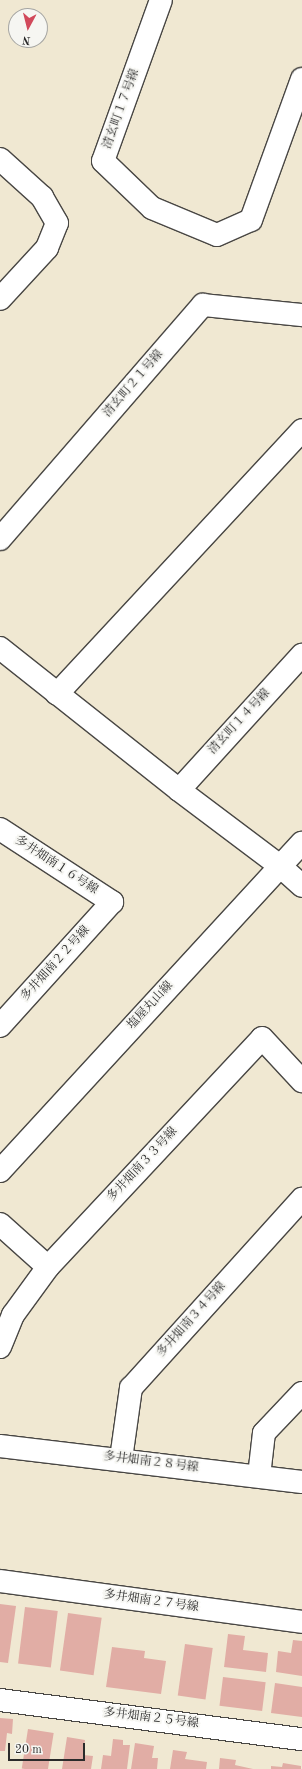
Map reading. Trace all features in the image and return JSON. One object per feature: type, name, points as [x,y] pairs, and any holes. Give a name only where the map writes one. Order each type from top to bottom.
[{"type":"street","name":"清玄町１７号線","points":[[161,0],[104,161],[152,208],[217,235],[251,220],[302,79]]},
{"type":"street","points":[[0,159],[42,197],[57,223],[47,248],[0,299]]},
{"type":"street","name":"清玄町２１号線","points":[[0,539],[203,305],[302,315]]},
{"type":"street","points":[[57,694],[302,430]]},
{"type":"street","points":[[0,648],[179,790],[280,866],[302,886]]},
{"type":"street","name":"清玄町１４号線","points":[[179,790],[302,655]]},
{"type":"street","name":"多井畑南１６号線","points":[[0,829],[112,902]]},
{"type":"street","name":"塩屋丸山線","points":[[0,1171],[302,842]]},
{"type":"street","name":"多井畑南２２号線","points":[[0,1026],[112,902]]},
{"type":"street","name":"多井畑南３３号線","points":[[0,1347],[13,1315],[48,1267],[262,1038],[302,1082]]},
{"type":"street","name":"多井畑南３４号線","points":[[121,1459],[131,1388],[302,1199]]},
{"type":"street","points":[[0,1224],[48,1267]]},
{"type":"street","points":[[260,1476],[264,1433],[302,1393]]},
{"type":"street","name":"多井畑南２８号線","points":[[0,1446],[121,1459],[302,1482]]},
{"type":"street","name":"多井畑南２７号線","points":[[0,1582],[302,1622]]},
{"type":"street","name":"多井畑南２５号線","points":[[0,1700],[302,1739]]},
{"type":"building","points":[[0,1604],[16,1606],[8,1663],[0,1662]]},
{"type":"building","points":[[25,1607],[58,1611],[51,1668],[18,1664]]},
{"type":"building","points":[[68,1613],[102,1618],[94,1675],[60,1670]]},
{"type":"building","points":[[228,1634],[245,1636],[243,1650],[268,1653],[266,1672],[224,1667]]},
{"type":"building","points":[[293,1640],[302,1641],[302,1676],[276,1672],[278,1651],[291,1653]]},
{"type":"building","points":[[185,1644],[213,1648],[205,1699],[178,1695]]},
{"type":"building","points":[[112,1647],[145,1651],[144,1658],[166,1661],[161,1694],[106,1687]]},
{"type":"building","points":[[223,1677],[266,1682],[262,1711],[219,1706]]},
{"type":"building","points":[[275,1683],[302,1687],[302,1717],[271,1713]]},
{"type":"building","points":[[0,1718],[13,1719],[12,1734],[7,1733],[5,1751],[0,1751]]},
{"type":"building","points":[[28,1729],[54,1733],[48,1769],[22,1769]]},
{"type":"building","points":[[67,1737],[85,1740],[83,1755],[93,1756],[91,1769],[62,1769]]},
{"type":"building","points":[[113,1739],[123,1740],[123,1745],[130,1745],[127,1769],[101,1769],[103,1755],[111,1756]]},
{"type":"building","points":[[135,1743],[154,1746],[152,1758],[158,1758],[157,1769],[131,1769]]},
{"type":"building","points":[[173,1750],[187,1752],[185,1759],[207,1762],[206,1769],[170,1769]]},
{"type":"building","points":[[220,1758],[236,1760],[235,1765],[253,1769],[219,1769]]},
{"type":"building","points":[[283,1763],[301,1766],[301,1769],[271,1769],[271,1766],[282,1767]]}]
